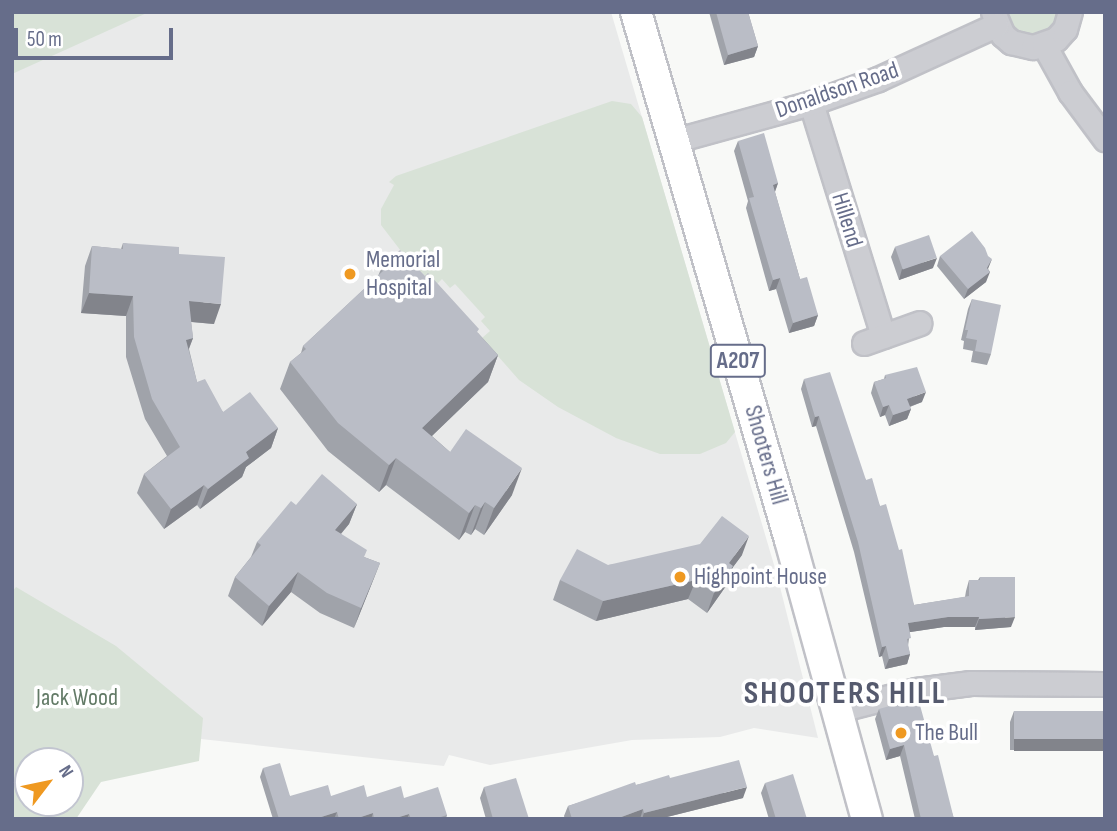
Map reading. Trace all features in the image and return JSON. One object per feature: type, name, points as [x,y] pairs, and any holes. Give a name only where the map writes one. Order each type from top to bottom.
[{"type":"main road","name":"Shooters Hill","points":[[636,12],[838,710],[867,819]]},
{"type":"street","points":[[995,19],[1012,42],[1033,47],[1044,45],[1065,29],[1070,12]]},
{"type":"street","name":"Donaldson Road","points":[[673,141],[811,103],[878,79],[995,19]]},
{"type":"street","points":[[1044,45],[1070,92],[1105,139]]},
{"type":"street","name":"Hillend","points":[[811,103],[873,340],[920,323]]},
{"type":"street","points":[[838,710],[916,690],[971,683],[1105,684]]},
{"type":"shaded area","name":"Memorial Hospital","points":[[12,12],[611,12],[777,575],[818,738],[754,728],[720,737],[632,740],[490,765],[449,755],[444,766],[201,739],[12,724]]},
{"type":"green space","points":[[12,12],[149,12],[12,74]]},
{"type":"green space","points":[[1001,12],[1062,12],[1059,22],[1045,36],[1017,36]]},
{"type":"green space","points":[[612,101],[631,104],[642,117],[735,432],[726,443],[700,454],[660,454],[616,438],[558,407],[519,380],[482,338],[490,331],[481,321],[485,317],[455,284],[450,288],[442,279],[435,286],[404,255],[381,225],[381,209],[394,185],[389,182],[396,176]]},
{"type":"green space","name":"Jack Wood","points":[[16,587],[116,646],[203,718],[199,761],[101,782],[84,807],[84,747],[14,747],[14,817],[77,817],[12,819],[12,592]]},
{"type":"building","points":[[716,12],[748,12],[758,46],[728,55]]},
{"type":"building","points":[[764,133],[778,183],[773,185],[800,279],[807,277],[818,315],[793,323],[780,278],[773,280],[749,198],[754,197],[738,141]]},
{"type":"building","points":[[972,231],[992,259],[987,268],[990,272],[968,289],[940,256]]},
{"type":"building","points":[[929,235],[937,258],[903,269],[895,247]]},
{"type":"building","points":[[123,243],[179,247],[179,254],[225,257],[221,304],[189,301],[193,338],[186,340],[197,382],[205,379],[223,412],[250,392],[278,428],[246,452],[249,458],[208,489],[204,485],[171,509],[144,474],[180,447],[152,399],[134,337],[133,296],[89,293],[92,246],[123,249]]},
{"type":"building","name":"Memorial Hospital","points":[[400,250],[425,276],[428,273],[479,329],[477,332],[498,355],[422,428],[450,452],[466,429],[522,468],[494,508],[485,502],[481,508],[475,505],[469,513],[396,458],[389,465],[338,423],[290,362],[306,349],[303,346],[383,271],[381,269]]},
{"type":"building","points":[[972,299],[1001,305],[991,354],[975,351],[977,340],[966,338],[968,330],[965,330]]},
{"type":"building","points":[[917,367],[926,392],[907,399],[911,409],[893,415],[889,405],[883,407],[874,382],[886,378],[885,375]]},
{"type":"building","points":[[830,372],[866,480],[872,478],[880,506],[886,504],[899,550],[902,549],[914,605],[969,596],[969,580],[980,580],[980,577],[1015,577],[1015,617],[948,617],[908,623],[910,654],[889,659],[886,646],[882,647],[858,542],[819,416],[815,417],[804,379]]},
{"type":"building","points":[[322,474],[357,504],[335,530],[367,550],[364,557],[380,563],[361,608],[327,593],[298,572],[269,606],[235,577],[261,545],[257,542],[291,501],[296,505]]},
{"type":"building","points":[[722,516],[749,536],[729,563],[733,566],[714,593],[696,580],[603,601],[560,580],[577,549],[608,565],[700,544]]},
{"type":"building","points":[[918,698],[934,756],[938,755],[954,819],[921,819],[904,745],[890,749],[879,709]]},
{"type":"building","points":[[1014,711],[1105,711],[1105,739],[1014,739]]},
{"type":"building","points":[[739,760],[747,787],[644,813],[643,809],[616,819],[572,819],[568,806],[635,782],[636,785],[669,775],[670,778]]},
{"type":"building","points":[[280,763],[290,796],[328,785],[331,796],[364,785],[367,797],[401,786],[404,798],[438,787],[447,815],[435,819],[411,819],[409,814],[393,819],[374,819],[373,813],[355,819],[339,819],[337,812],[315,819],[279,819],[263,768]]},
{"type":"building","points":[[793,774],[807,819],[776,819],[765,783]]},
{"type":"building","points":[[516,778],[529,819],[493,819],[484,787]]},
{"type":"place","name":"Memorial Hospital","points":[[350,274]]},
{"type":"place","name":"Highpoint House","points":[[680,577]]},
{"type":"place","name":"The Bull","points":[[901,733]]},
{"type":"district","name":"SHOOTERS HILL","points":[[845,694]]}]
